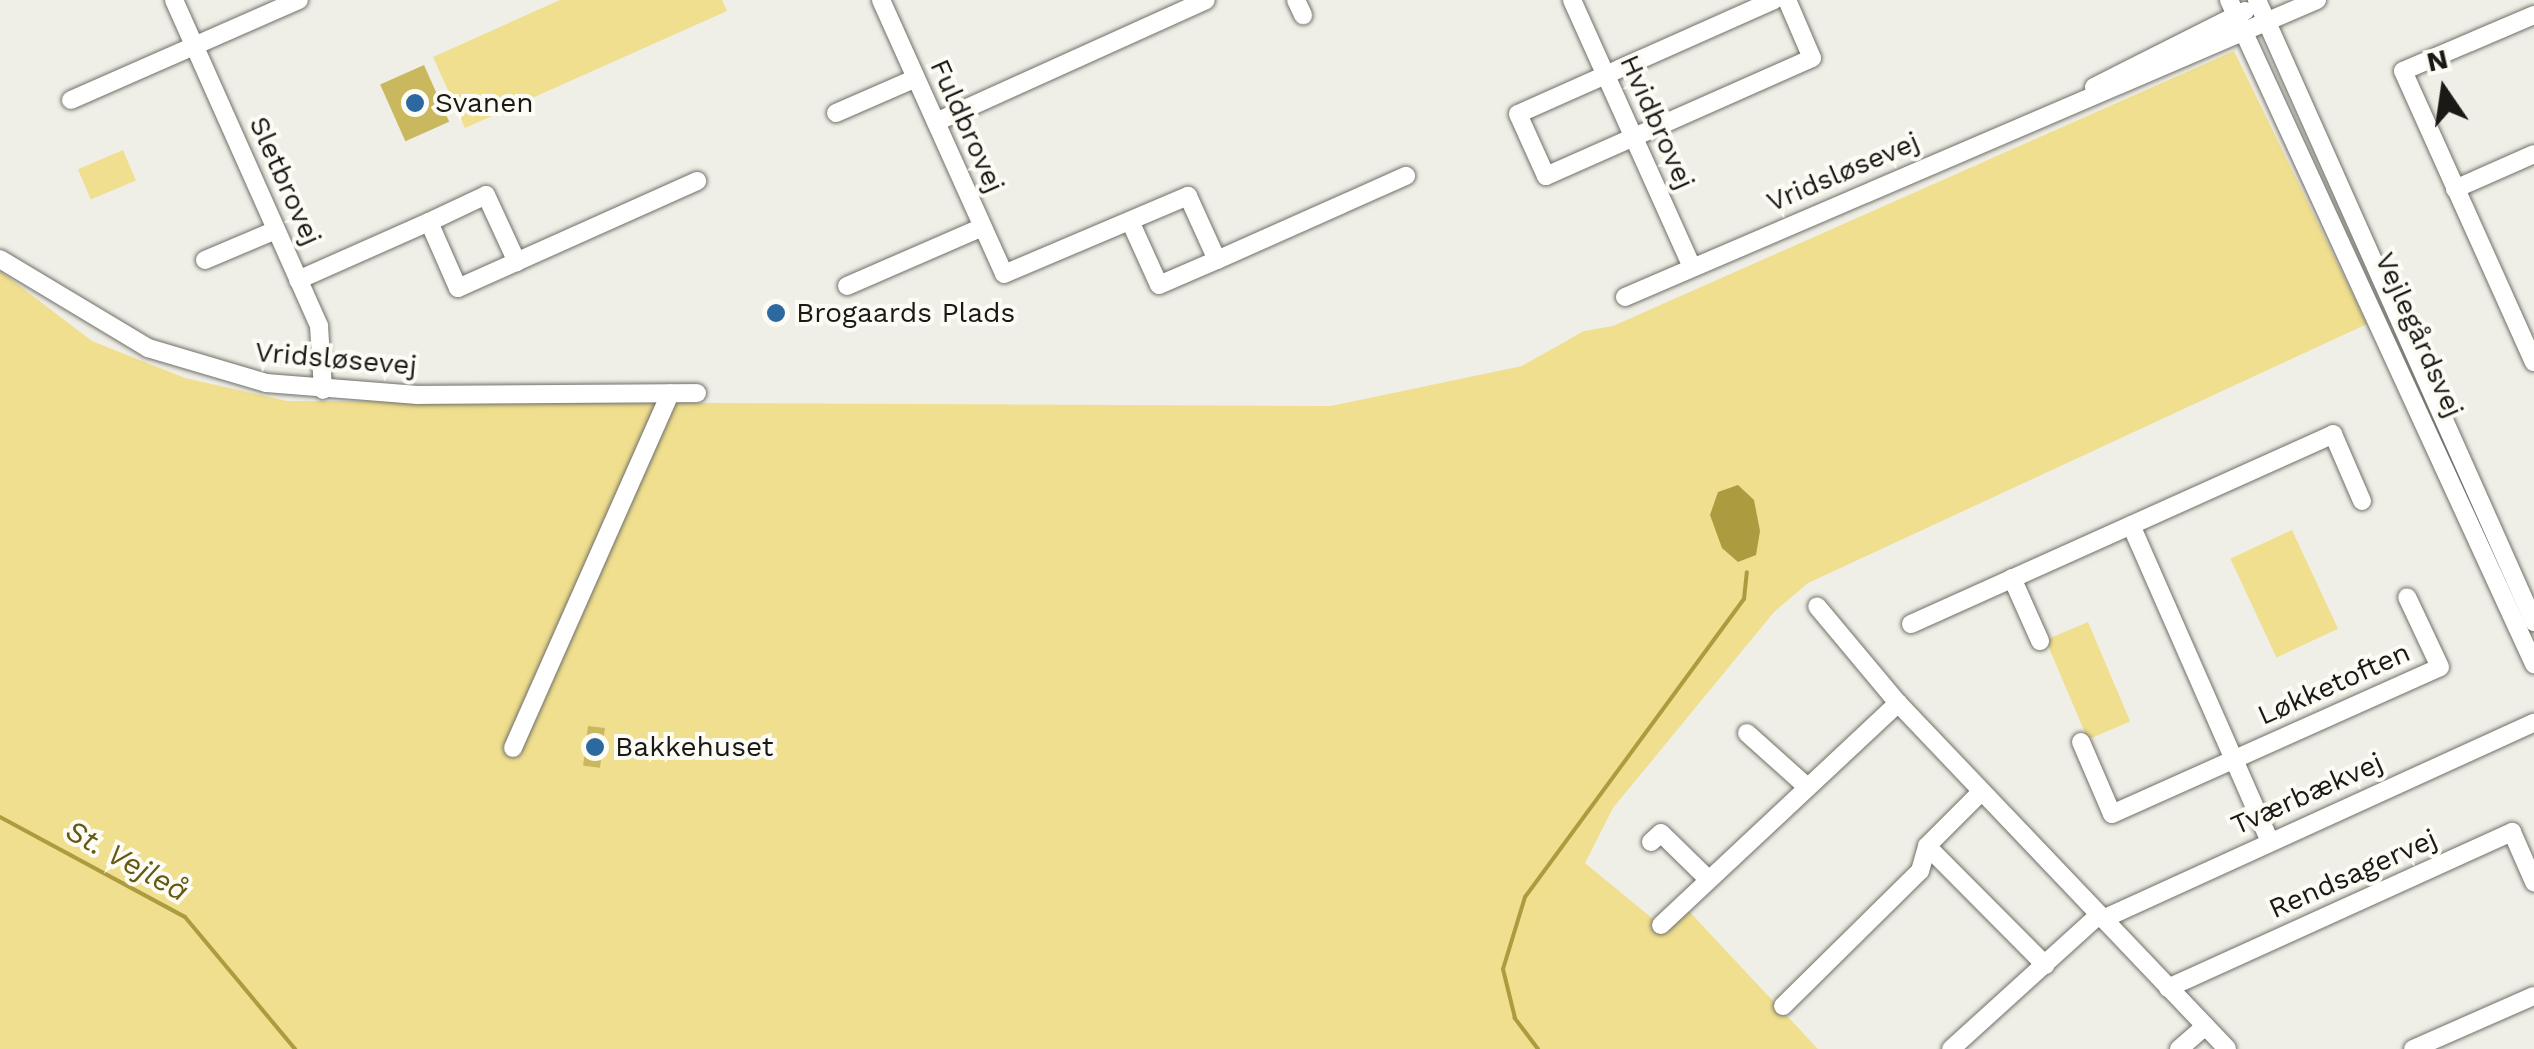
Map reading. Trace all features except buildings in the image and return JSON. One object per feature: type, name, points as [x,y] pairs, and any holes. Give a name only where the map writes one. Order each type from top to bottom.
[{"type":"street","name":"Sletbrovej","points":[[174,0],[319,326],[324,390]]},
{"type":"street","points":[[71,100],[299,0]]},
{"type":"street","name":"Fuldbrovej","points":[[881,0],[1004,274],[1130,221]]},
{"type":"street","points":[[936,122],[1206,0]]},
{"type":"street","name":"Hvidbrovej","points":[[1572,0],[1692,267]]},
{"type":"street","points":[[1774,0],[1518,114],[1546,176],[1812,58],[1786,0]]},
{"type":"street","name":"Vridsløsevej","points":[[1625,297],[2082,96],[2236,16],[2263,7],[2317,0]]},
{"type":"street","name":"Vejlegårdsvej","points":[[2263,7],[2534,622]]},
{"type":"street","points":[[2534,14],[2403,70],[2534,362]]},
{"type":"street","name":"Vejlegårdsvej","points":[[2236,16],[2534,664]]},
{"type":"street","points":[[836,114],[916,78]]},
{"type":"street","points":[[2455,189],[2534,154]]},
{"type":"street","points":[[1216,260],[1188,196],[1130,221],[1159,285],[1216,260],[1406,176]]},
{"type":"street","points":[[429,222],[458,288],[698,181]]},
{"type":"street","points":[[298,280],[486,196],[517,262]]},
{"type":"street","points":[[847,286],[983,227]]},
{"type":"street","points":[[205,260],[276,230]]},
{"type":"street","name":"Vridsløsevej","points":[[0,259],[148,348],[238,377],[324,390],[697,393]]},
{"type":"street","points":[[512,748],[670,393]]},
{"type":"street","points":[[1911,624],[2332,434],[2362,501]]},
{"type":"street","name":"Løkketoften","points":[[2131,525],[2270,841]]},
{"type":"street","points":[[2012,578],[2040,640]]},
{"type":"street","name":"Løkketoften","points":[[2081,742],[2112,814],[2440,666],[2407,597]]},
{"type":"street","points":[[1817,606],[1898,703],[2227,1049]]},
{"type":"street","points":[[1661,925],[1898,703]]},
{"type":"street","name":"Tværbækvej","points":[[2101,917],[2534,723]]},
{"type":"street","points":[[1747,733],[1806,786]]},
{"type":"street","points":[[1782,1006],[1920,872],[1926,846],[1981,792]]},
{"type":"street","name":"Rendsagervej","points":[[2168,988],[2512,832],[2534,882]]},
{"type":"street","points":[[1651,842],[1661,834],[1707,878]]},
{"type":"street","points":[[1926,846],[2046,965]]},
{"type":"street","points":[[1952,1049],[2101,917]]},
{"type":"street","points":[[2413,1049],[2534,996]]},
{"type":"street","points":[[2179,1049],[2205,1026]]},
{"type":"shaded area","points":[[560,0],[722,0],[727,11],[465,128],[433,57]]},
{"type":"shaded area","points":[[2234,51],[2367,324],[1808,583],[1774,612],[1613,808],[1585,863],[1653,919],[1685,907],[1818,1049],[0,1049],[0,271],[92,341],[185,378],[287,401],[1331,406],[1522,366],[1584,331],[1613,326]]},
{"type":"shaded area","points":[[123,150],[136,180],[91,200],[78,169]]},
{"type":"shaded area","points":[[1738,485],[1754,500],[1760,531],[1756,555],[1738,562],[1722,548],[1710,515],[1718,492]]},
{"type":"shaded area","points":[[2292,530],[2338,629],[2276,658],[2230,559]]},
{"type":"shaded area","points":[[2088,622],[2130,721],[2088,739],[2046,640]]},
{"type":"waterway","points":[[1538,1049],[1515,1018],[1503,969],[1525,897],[1744,599],[1747,572]]},
{"type":"waterway","name":"St. Vejleå","points":[[0,817],[185,917],[295,1049]]},
{"type":"place","name":"Svanen","points":[[415,103]]},
{"type":"place","name":"Brogaards Plads","points":[[776,313]]},
{"type":"place","name":"Bakkehuset","points":[[595,747]]}]
